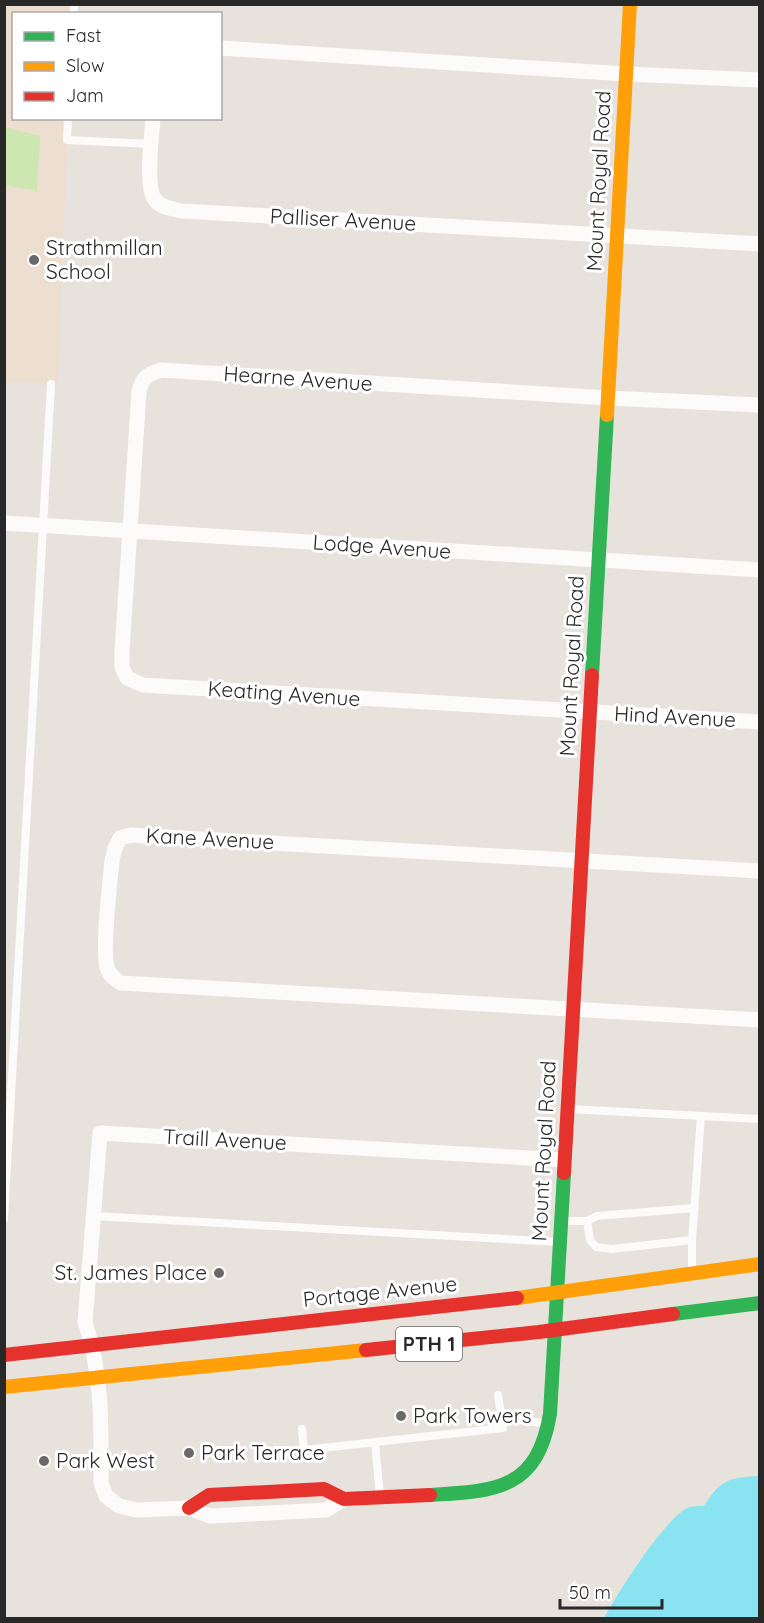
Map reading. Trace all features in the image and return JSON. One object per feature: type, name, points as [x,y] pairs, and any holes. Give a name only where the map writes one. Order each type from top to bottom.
[{"type":"main road","name":"Mount Royal Road","points":[[345,1499],[465,1493],[486,1491],[504,1485],[532,1464],[541,1448],[548,1424],[630,4]]},
{"type":"main road","name":"Portage Avenue","points":[[4,1355],[557,1293],[759,1264]]},
{"type":"main road","name":"PTH 1","points":[[4,1387],[555,1330],[759,1303]]},
{"type":"main road","points":[[189,1508],[209,1495],[324,1489],[345,1499]]},
{"type":"street","points":[[222,48],[626,74],[759,80]]},
{"type":"street","name":"Palliser Avenue","points":[[153,120],[150,190],[156,201],[182,211],[759,244]]},
{"type":"street","name":"Hearne Avenue","points":[[130,531],[141,382],[147,374],[161,370],[608,398]]},
{"type":"street","points":[[608,398],[759,405]]},
{"type":"street","name":"Lodge Avenue","points":[[4,523],[759,570]]},
{"type":"street","name":"Keating Avenue","points":[[130,531],[122,667],[127,678],[143,685],[590,713]]},
{"type":"street","name":"Hind Avenue","points":[[590,713],[759,722]]},
{"type":"street","name":"Kane Avenue","points":[[573,1010],[121,982],[112,978],[107,968],[106,952],[113,855],[120,838],[131,835],[582,861]]},
{"type":"street","points":[[582,861],[759,871]]},
{"type":"street","points":[[573,1010],[759,1020]]},
{"type":"street","name":"Traill Avenue","points":[[189,1508],[136,1510],[119,1506],[106,1496],[101,1483],[101,1397],[92,1345],[85,1322],[100,1133],[564,1160]]},
{"type":"street","points":[[189,1508],[210,1516],[326,1510],[345,1499]]},
{"type":"lane","points":[[68,120],[67,140],[151,144]]},
{"type":"lane","points":[[4,1219],[51,384]]},
{"type":"lane","points":[[567,1108],[759,1119]]},
{"type":"lane","points":[[692,1274],[692,1240],[701,1116]]},
{"type":"lane","points":[[561,1221],[587,1221],[597,1216],[695,1208]]},
{"type":"lane","points":[[93,1216],[559,1242]]},
{"type":"lane","points":[[587,1221],[590,1240],[596,1247],[612,1249],[692,1240]]},
{"type":"lane","points":[[302,1429],[304,1450],[503,1428],[498,1395]]},
{"type":"lane","points":[[501,1417],[548,1424]]},
{"type":"lane","points":[[375,1442],[380,1497]]},
{"type":"shaded area","name":"Strathmillan School","points":[[4,5],[74,5],[74,12],[12,12],[12,120],[68,120],[58,384],[5,381]]},
{"type":"green space","points":[[5,127],[40,136],[37,191],[5,185]]},
{"type":"water","points":[[759,1476],[759,1618],[604,1618],[656,1539],[680,1513],[690,1507],[704,1506],[721,1485],[733,1479]]},
{"type":"traffic: fast","points":[[592,675],[607,415]]},
{"type":"traffic: fast","points":[[430,1495],[494,1488],[510,1482],[524,1472],[535,1458],[544,1439],[550,1414],[564,1173]]},
{"type":"traffic: fast","points":[[673,1314],[760,1303]]},
{"type":"traffic: slow","points":[[607,415],[630,4]]},
{"type":"traffic: slow","points":[[517,1298],[760,1264]]},
{"type":"traffic: slow","points":[[4,1387],[366,1350]]},
{"type":"traffic: jam","points":[[564,1173],[592,675]]},
{"type":"traffic: jam","points":[[4,1355],[517,1298]]},
{"type":"traffic: jam","points":[[366,1350],[539,1332],[673,1314]]},
{"type":"traffic: jam","points":[[189,1508],[209,1495],[324,1489],[344,1499],[430,1495]]},
{"type":"place","name":"Strathmillan School","points":[[34,260]]},
{"type":"place","name":"St. James Place","points":[[219,1273]]},
{"type":"place","name":"Park Towers","points":[[401,1416]]},
{"type":"place","name":"Park Terrace","points":[[189,1453]]},
{"type":"place","name":"Park West","points":[[44,1461]]}]
